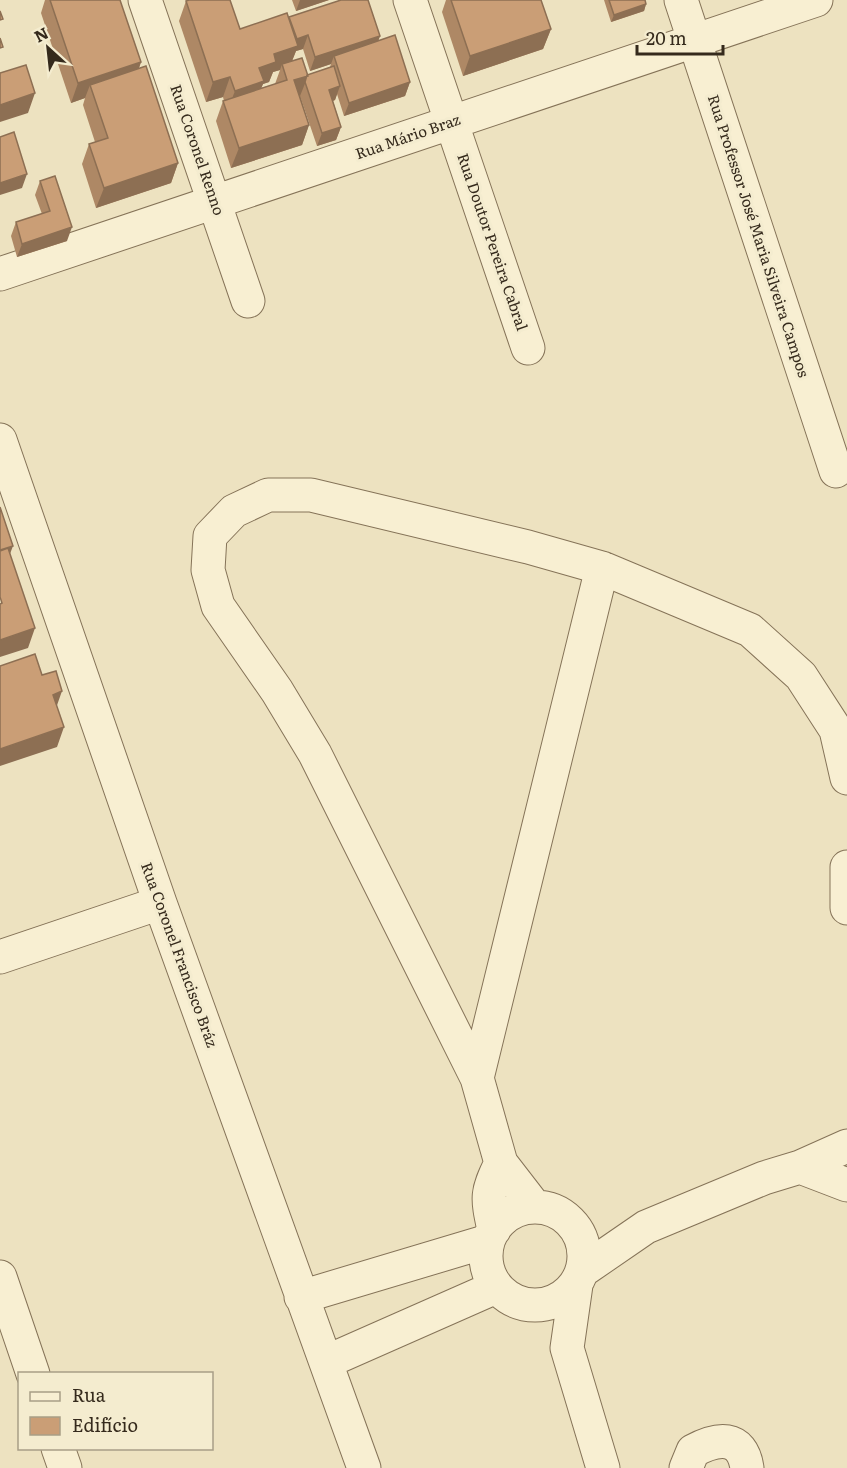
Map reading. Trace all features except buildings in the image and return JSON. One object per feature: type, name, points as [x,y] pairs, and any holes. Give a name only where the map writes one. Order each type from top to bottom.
[{"type":"street","name":"Rua Coronel Renno","points":[[145,0],[248,301]]},
{"type":"street","name":"Rua Doutor Pereira Cabral","points":[[410,0],[528,348]]},
{"type":"street","name":"Rua Professor José Maria Silveira Campos","points":[[681,0],[836,471]]},
{"type":"street","name":"Rua Mário Braz","points":[[0,274],[816,0]]},
{"type":"street","name":"Rua Coronel Francisco Bráz","points":[[0,440],[160,903],[364,1468]]},
{"type":"street","points":[[535,1207],[501,1163],[477,1078],[315,754],[277,691],[218,606],[208,570],[210,536],[234,511],[268,495],[311,495],[528,547],[602,568],[750,630],[801,676],[807,685],[836,730],[847,778]]},
{"type":"street","points":[[477,1078],[602,568]]},
{"type":"street","points":[[847,867],[847,908]]},
{"type":"street","points":[[0,957],[160,903]]},
{"type":"street","points":[[501,1163],[489,1186],[491,1235],[486,1257],[488,1272],[496,1287],[508,1298],[523,1304],[543,1305],[561,1298],[579,1278],[646,1227],[764,1178],[800,1167],[847,1146]]},
{"type":"street","points":[[847,1146],[842,1156],[841,1167],[847,1184]]},
{"type":"street","points":[[800,1167],[847,1184]]},
{"type":"street","points":[[302,1297],[491,1235],[505,1218],[519,1210],[535,1207],[551,1209],[564,1216],[575,1227],[582,1241],[584,1256],[567,1348],[603,1468]]},
{"type":"street","points":[[575,1227],[646,1227]]},
{"type":"street","points":[[0,1277],[32,1372]]},
{"type":"street","points":[[326,1362],[496,1287]]},
{"type":"street","points":[[523,1304],[545,1332],[567,1348]]},
{"type":"street","points":[[686,1468],[693,1451],[709,1442],[724,1441],[738,1446],[746,1459],[747,1468]]},
{"type":"street","points":[[58,1450],[65,1468]]}]
